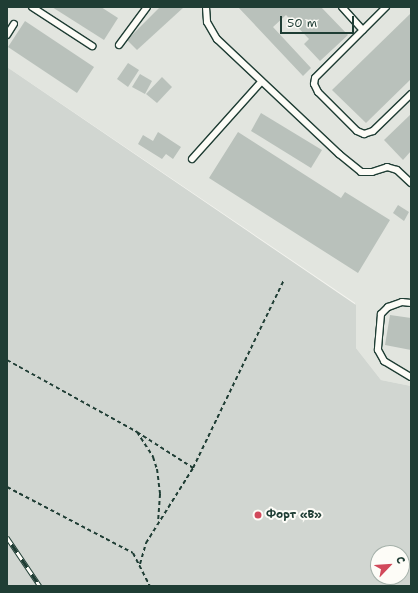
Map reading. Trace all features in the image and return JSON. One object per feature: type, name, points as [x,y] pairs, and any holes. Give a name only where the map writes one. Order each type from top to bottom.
[{"type":"lane","points":[[32,7],[92,46]]},
{"type":"lane","points":[[119,45],[147,7]]},
{"type":"lane","points":[[206,7],[211,32],[261,82],[361,172],[372,172],[387,167],[397,170],[411,183]]},
{"type":"lane","points":[[342,7],[363,30]]},
{"type":"lane","points":[[386,7],[315,78],[314,84],[318,92],[357,131],[364,134],[373,131],[411,94]]},
{"type":"lane","points":[[7,35],[14,24]]},
{"type":"lane","points":[[192,159],[261,82]]},
{"type":"lane","points":[[411,303],[402,302],[388,307],[381,314],[378,350],[384,361],[411,377]]},
{"type":"path","points":[[140,564],[146,543],[193,468],[284,280]]},
{"type":"path","points":[[7,360],[137,432],[193,468]]},
{"type":"path","points":[[137,432],[153,457],[157,469],[160,494],[158,522]]},
{"type":"path","points":[[7,487],[132,553],[140,564],[150,586]]},
{"type":"shaded area","points":[[7,7],[411,7],[411,386],[381,380],[356,348],[355,303],[7,67]]},
{"type":"shaded area","points":[[7,67],[356,305],[356,348],[381,380],[411,386],[411,586],[7,586]]},
{"type":"building","points":[[52,7],[101,7],[118,18],[104,40]]},
{"type":"building","points":[[160,7],[184,7],[137,50],[127,40]]},
{"type":"building","points":[[238,7],[321,7],[348,35],[320,61],[304,44],[309,39],[286,15],[273,27],[311,68],[303,76]]},
{"type":"building","points":[[411,13],[411,79],[366,123],[332,90]]},
{"type":"building","points":[[25,21],[94,67],[77,93],[8,47]]},
{"type":"building","points":[[128,63],[139,70],[128,87],[117,79]]},
{"type":"building","points":[[140,74],[152,81],[145,94],[132,87]]},
{"type":"building","points":[[162,77],[172,87],[157,103],[146,94]]},
{"type":"building","points":[[261,113],[322,150],[311,168],[251,131]]},
{"type":"building","points":[[411,114],[411,151],[403,160],[384,140]]},
{"type":"building","points":[[158,132],[181,147],[173,159],[166,154],[162,159],[138,144],[143,135],[153,141]]},
{"type":"building","points":[[238,132],[341,198],[345,192],[390,220],[358,273],[209,178]]},
{"type":"building","points":[[398,205],[409,212],[404,221],[393,213]]},
{"type":"building","points":[[390,315],[411,318],[411,350],[385,345]]},
{"type":"railway","points":[[7,537],[40,586]]},
{"type":"place","name":"Форт «В»","points":[[258,515]]}]
